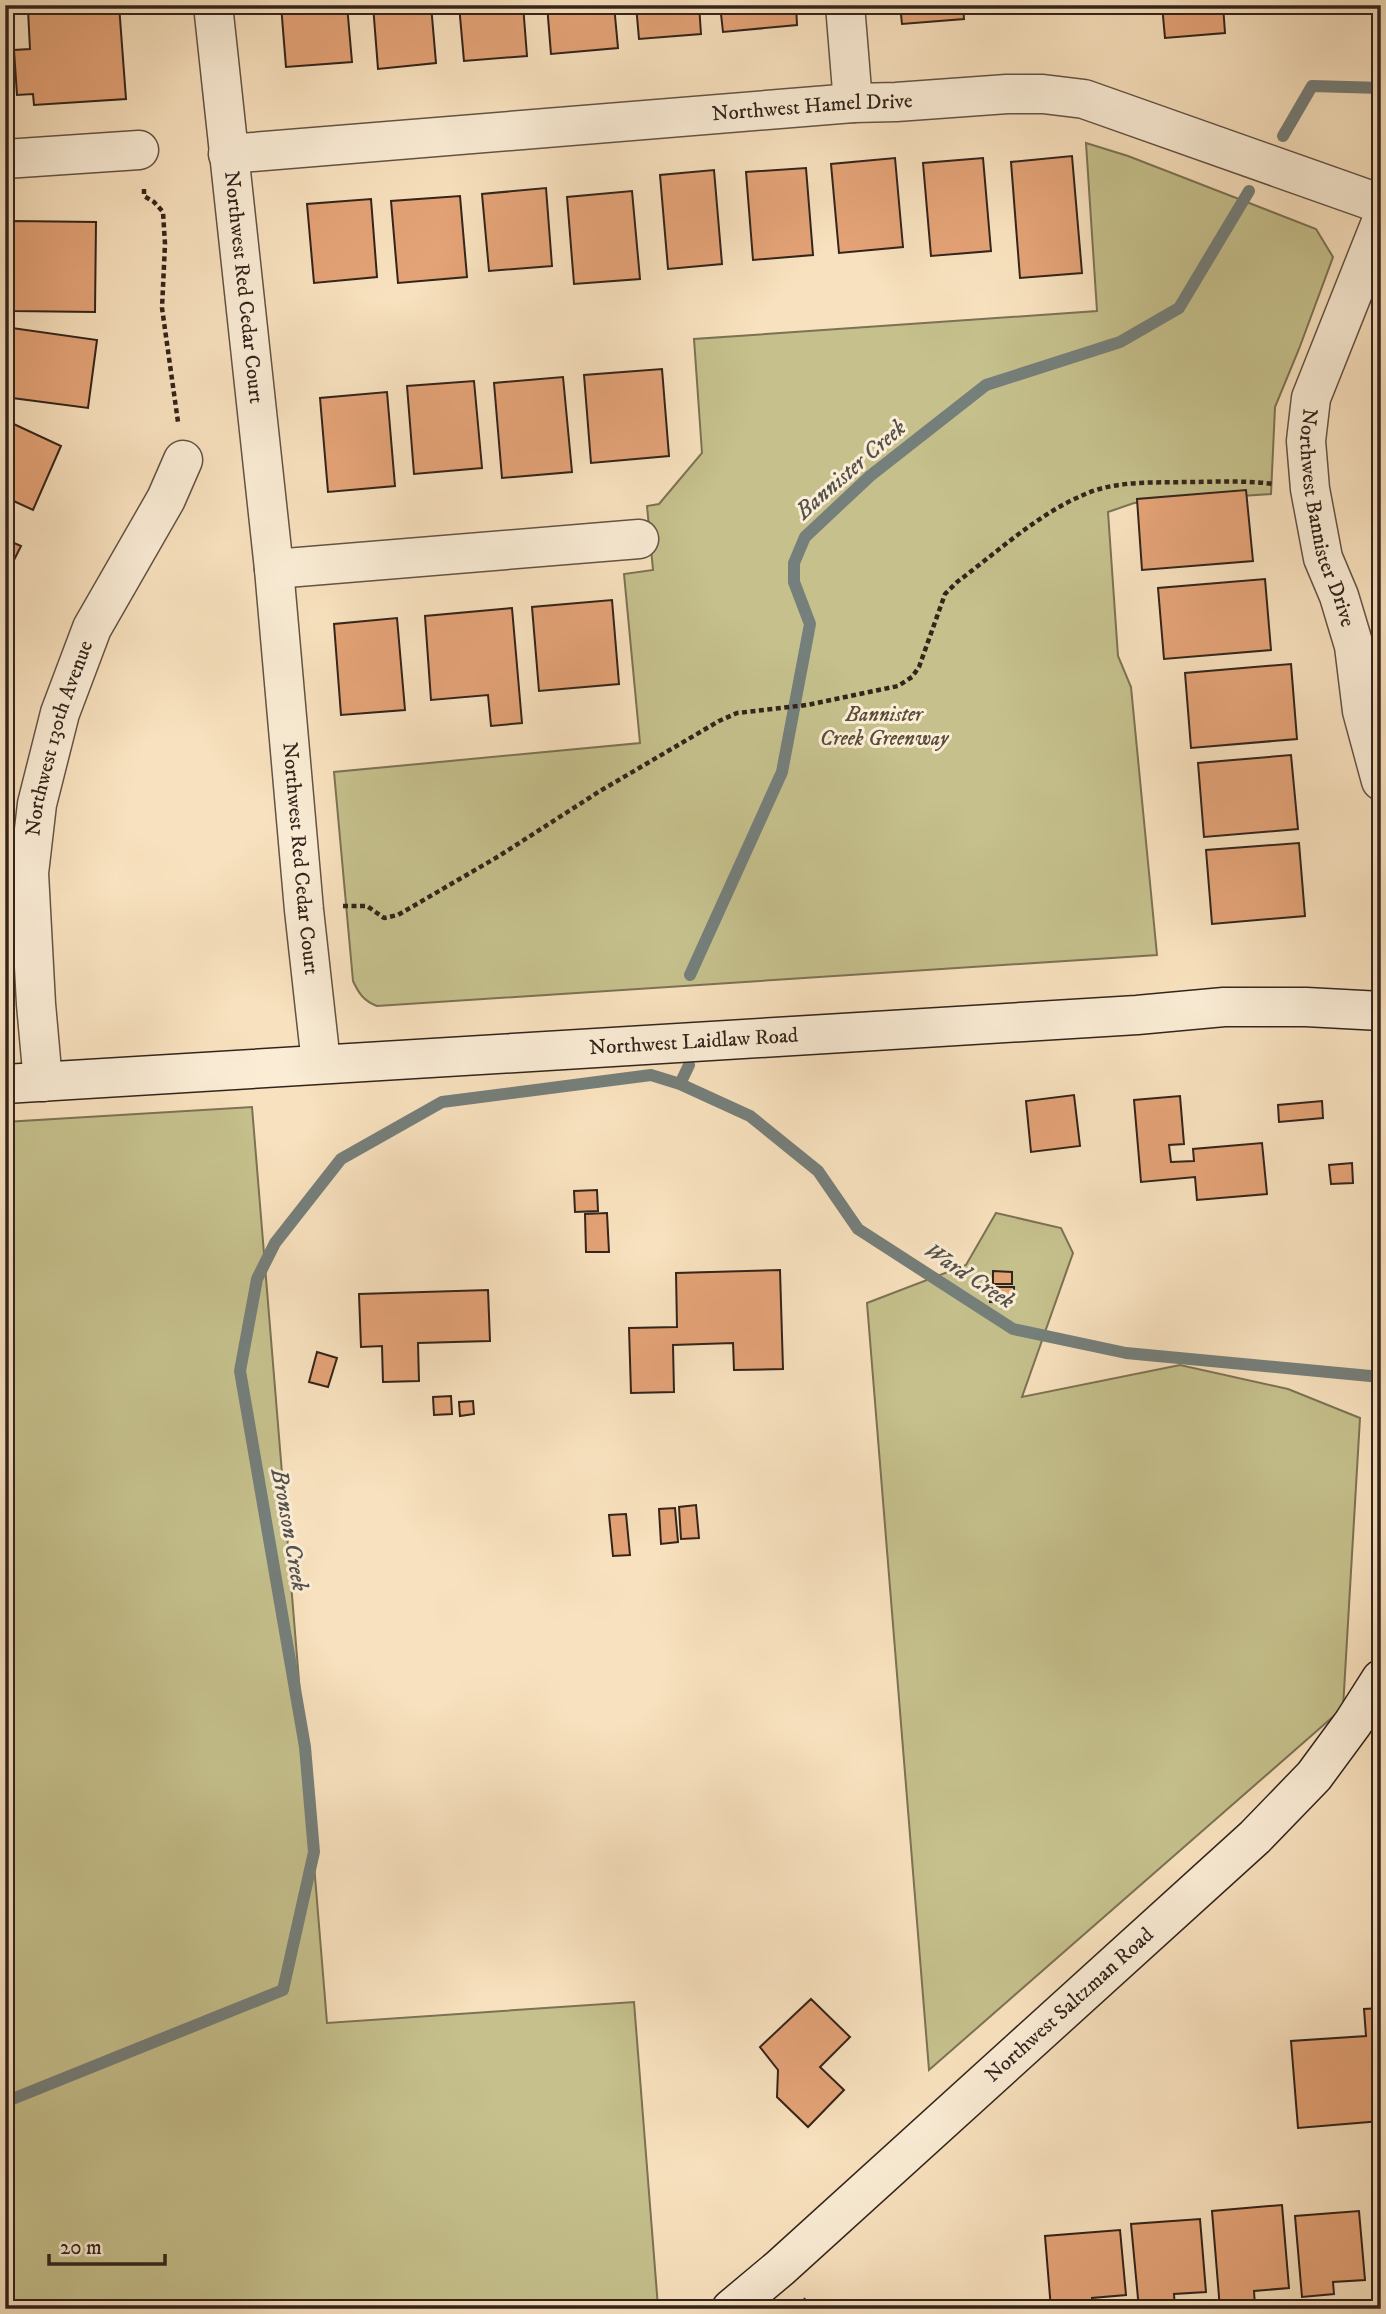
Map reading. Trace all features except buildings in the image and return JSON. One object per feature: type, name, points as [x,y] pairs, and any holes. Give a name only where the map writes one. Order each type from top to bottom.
[{"type":"street","name":"Northwest Red Cedar Court","points":[[213,5],[274,569],[304,910],[321,1063]]},
{"type":"street","points":[[845,5],[853,103]]},
{"type":"street","name":"Northwest Hamel Drive","points":[[228,154],[853,103],[1043,94],[1084,99],[1381,204]]},
{"type":"street","points":[[5,159],[139,150]]},
{"type":"street","name":"Northwest Bannister Drive","points":[[1381,222],[1311,398],[1306,441],[1310,489],[1323,558],[1339,596],[1354,646],[1362,711],[1375,743],[1381,780]]},
{"type":"street","name":"Northwest 130th Avenue","points":[[43,1082],[29,873],[37,804],[60,713],[92,628],[166,499],[183,460]]},
{"type":"street","points":[[274,569],[639,539]]},
{"type":"street","name":"Northwest Laidlaw Road","points":[[5,1084],[1137,1015],[1224,1007],[1381,1011]]},
{"type":"street","name":"Northwest Saltzman Road","points":[[731,2309],[790,2259],[1255,1837],[1314,1776],[1381,1679]]},
{"type":"path","points":[[139,150],[144,196],[163,212],[165,244],[162,308],[183,460]]},
{"type":"path","points":[[304,910],[358,905],[367,906],[384,918],[391,918],[499,856],[600,791],[719,721],[737,713],[807,705],[898,686],[912,677],[919,667],[945,594],[957,582],[1052,511],[1082,495],[1112,485],[1135,483],[1230,481],[1310,489]]},
{"type":"green space","name":"Bannister Creek Greenway","points":[[1086,143],[1128,156],[1316,229],[1333,257],[1275,407],[1271,494],[1134,503],[1108,512],[1118,656],[1131,687],[1157,955],[377,1006],[365,999],[353,981],[334,772],[640,743],[624,574],[653,570],[647,506],[659,504],[702,453],[694,339],[1097,311]]},
{"type":"green space","points":[[252,1107],[327,2023],[634,2002],[658,2307],[656,2309],[5,2309],[5,1122]]},
{"type":"green space","points":[[996,1213],[1061,1228],[1073,1253],[1022,1397],[1180,1365],[1288,1389],[1360,1418],[1343,1708],[929,2070],[867,1303],[966,1265]]},
{"type":"waterway","name":"Bannister Creek","points":[[1283,136],[1312,86],[1381,88]]},
{"type":"waterway","name":"Bannister Creek","points":[[690,975],[782,772],[810,624],[794,582],[794,563],[805,537],[870,476],[986,385],[1120,342],[1179,308],[1249,191]]},
{"type":"waterway","name":"Bannister Creek","points":[[680,1084],[689,1065]]},
{"type":"waterway","name":"Bronson Creek","points":[[5,2102],[283,1990],[314,1852],[305,1747],[240,1371],[257,1279],[275,1243],[341,1159],[442,1102],[651,1075],[680,1084],[750,1116],[818,1171],[858,1229],[1013,1329],[1126,1353],[1381,1377]]},
{"type":"water label","name":"Ward Creek","points":[[969,1276]]}]
